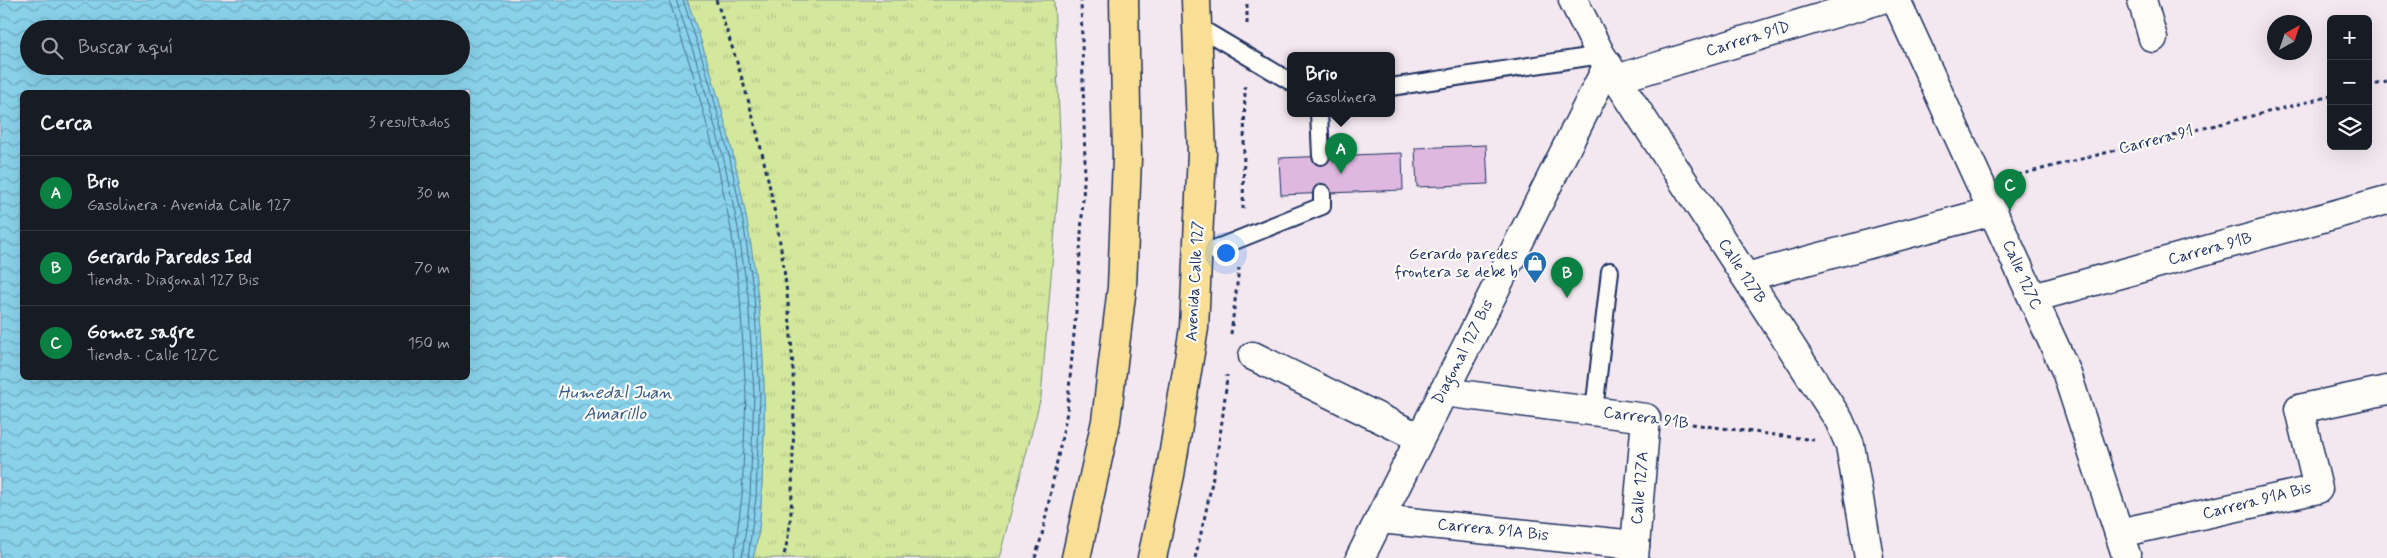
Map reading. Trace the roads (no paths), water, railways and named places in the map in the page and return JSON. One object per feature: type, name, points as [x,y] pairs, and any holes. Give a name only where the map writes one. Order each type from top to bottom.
[{"type":"main road","points":[[1076,558],[1106,421],[1122,287],[1127,158],[1124,0]]},
{"type":"main road","name":"Avenida Calle 127","points":[[1152,558],[1170,475],[1194,328],[1202,152],[1196,13]]},
{"type":"street","name":"Calle 127B","points":[[1573,0],[1608,66],[1817,384],[1838,420],[1850,445],[1869,558]]},
{"type":"street","name":"Carrera 91D","points":[[1608,66],[1879,0]]},
{"type":"street","name":"Calle 127C","points":[[1896,0],[2066,371],[2123,545]]},
{"type":"street","points":[[2142,0],[2153,38]]},
{"type":"street","name":"Diagonal 127 Bis","points":[[1360,558],[1608,66]]},
{"type":"street","name":"Carrera 91B","points":[[2033,298],[2387,200]]},
{"type":"street","points":[[1746,277],[1993,211]]},
{"type":"street","points":[[1252,356],[1420,438]]},
{"type":"street","name":"Carrera 91A Bis","points":[[2123,545],[2318,489],[2299,409],[2387,390]]},
{"type":"street","name":"Carrera 91B","points":[[1443,392],[1646,418]]},
{"type":"street","name":"Calle 127A","points":[[1635,552],[1646,418]]},
{"type":"street","name":"Carrera 91A Bis","points":[[1380,518],[1635,552]]},
{"type":"lane","points":[[1196,13],[1246,56],[1287,80]]},
{"type":"lane","points":[[1395,87],[1608,66]]},
{"type":"lane","points":[[1319,117],[1321,156]]},
{"type":"lane","points":[[1197,256],[1322,206],[1322,193]]},
{"type":"lane","points":[[1594,411],[1610,271]]},
{"type":"water","name":"Humedal Juan Amarillo","points":[[0,0],[687,0],[706,56],[736,169],[748,227],[756,284],[762,342],[764,401],[761,510],[753,558],[0,558]]},
{"type":"place","name":"Brio","points":[[1341,174]]},
{"type":"place","name":"Gomez sagre","points":[[2010,210]]},
{"type":"place","name":"Gerardo paredes frontera se debe b","points":[[1535,284]]},
{"type":"place","name":"Gerardo Paredes Ied","points":[[1567,298]]}]
